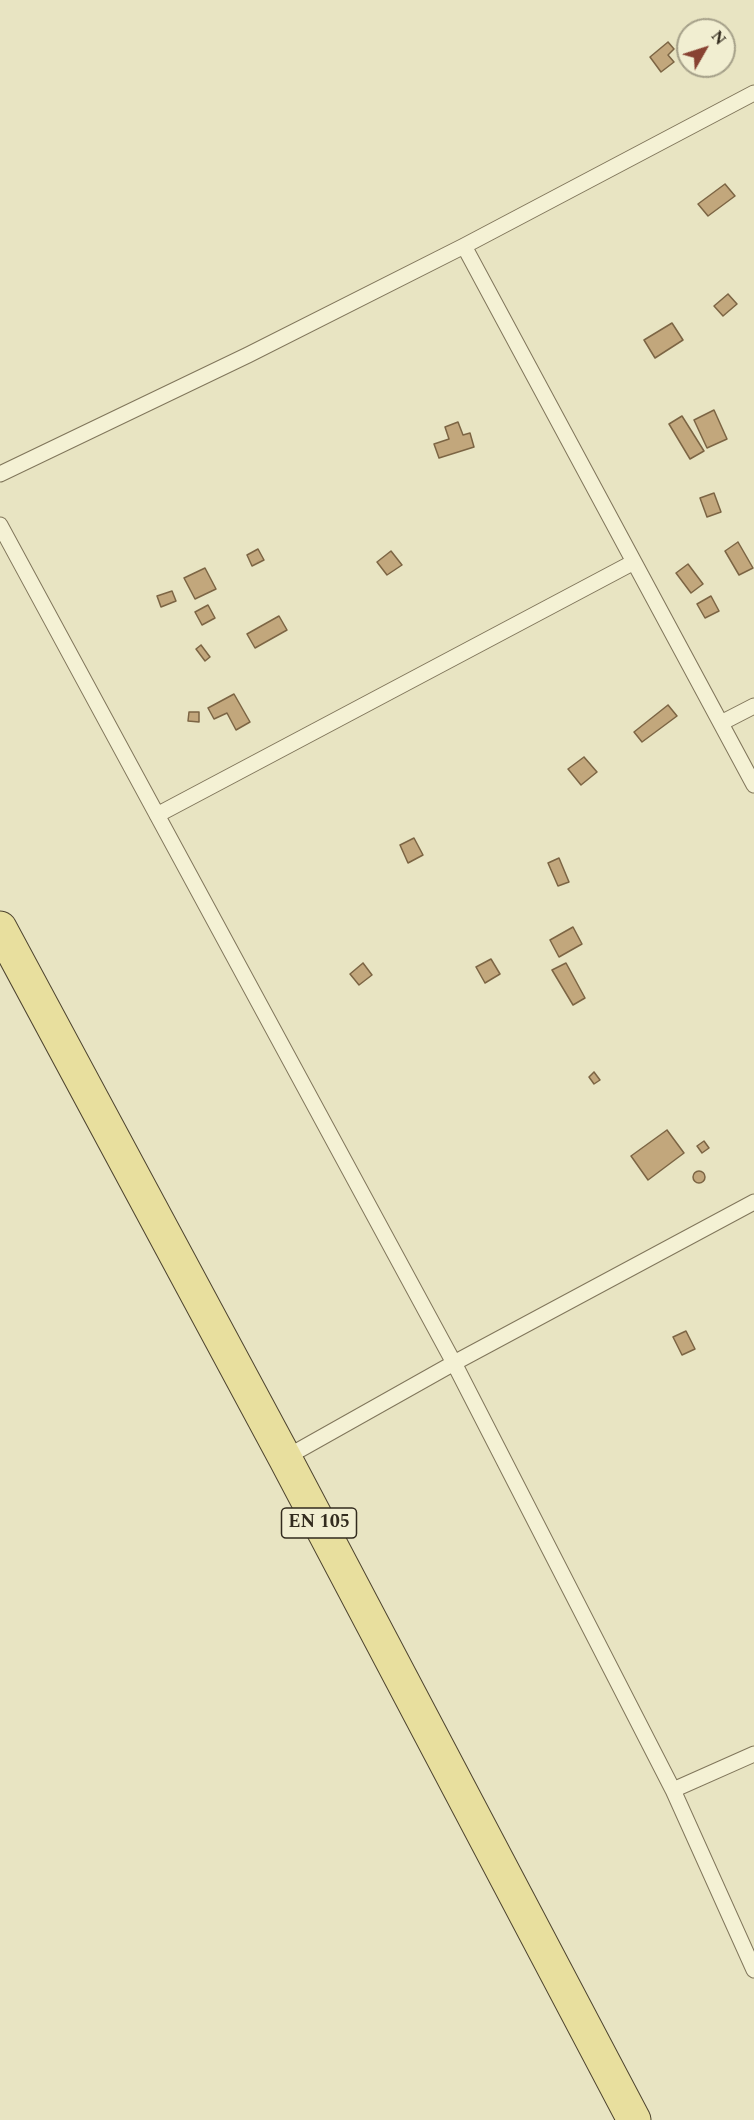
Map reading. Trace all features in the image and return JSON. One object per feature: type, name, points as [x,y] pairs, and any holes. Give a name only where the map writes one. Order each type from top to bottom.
[{"type":"main road","name":"EN 105","points":[[0,928],[285,1458],[634,2120]]},
{"type":"lane","points":[[0,474],[248,356],[464,246],[754,93]]},
{"type":"lane","points":[[464,246],[754,785]]},
{"type":"lane","points":[[0,525],[454,1363],[673,1790],[754,1970]]},
{"type":"lane","points":[[157,815],[634,562]]},
{"type":"lane","points":[[721,723],[754,706]]},
{"type":"lane","points":[[285,1458],[454,1363],[754,1202]]},
{"type":"lane","points":[[673,1790],[754,1754]]},
{"type":"building","points":[[668,42],[674,49],[668,55],[674,62],[661,72],[650,57]]},
{"type":"building","points":[[725,184],[735,196],[708,216],[698,204]]},
{"type":"building","points":[[728,294],[737,304],[723,316],[714,306]]},
{"type":"building","points":[[672,323],[683,340],[655,358],[644,340]]},
{"type":"building","points":[[714,410],[727,439],[707,448],[694,420]]},
{"type":"building","points":[[682,416],[704,451],[690,459],[669,424]]},
{"type":"building","points":[[458,422],[463,435],[470,433],[474,447],[439,458],[434,444],[449,439],[445,427]]},
{"type":"building","points":[[714,493],[721,512],[707,517],[700,498]]},
{"type":"building","points":[[738,542],[753,568],[739,575],[725,551]]},
{"type":"building","points":[[258,549],[264,560],[252,566],[247,555]]},
{"type":"building","points":[[391,551],[402,565],[387,575],[377,562]]},
{"type":"building","points":[[688,564],[703,584],[691,593],[676,573]]},
{"type":"building","points":[[205,568],[216,589],[195,599],[184,578]]},
{"type":"building","points":[[172,591],[176,601],[161,607],[157,596]]},
{"type":"building","points":[[711,596],[719,611],[705,618],[697,604]]},
{"type":"building","points":[[208,605],[215,618],[202,625],[195,612]]},
{"type":"building","points":[[279,616],[287,630],[255,648],[247,634]]},
{"type":"building","points":[[201,645],[210,657],[205,661],[196,649]]},
{"type":"building","points":[[234,694],[250,722],[236,730],[227,713],[214,719],[208,708]]},
{"type":"building","points":[[668,705],[677,716],[642,742],[634,732]]},
{"type":"building","points":[[189,712],[199,712],[199,722],[188,721]]},
{"type":"building","points":[[584,757],[597,772],[581,785],[568,769]]},
{"type":"building","points":[[414,838],[423,855],[408,863],[400,845]]},
{"type":"building","points":[[559,858],[569,882],[558,886],[548,863]]},
{"type":"building","points":[[573,927],[582,944],[559,957],[550,940]]},
{"type":"building","points":[[491,959],[500,974],[485,983],[476,967]]},
{"type":"building","points":[[363,963],[372,975],[359,985],[350,974]]},
{"type":"building","points":[[566,963],[585,998],[573,1005],[552,970]]},
{"type":"building","points":[[594,1072],[600,1080],[594,1084],[589,1077]]},
{"type":"building","points":[[667,1130],[684,1153],[648,1180],[631,1156]]},
{"type":"building","points":[[704,1141],[709,1148],[702,1153],[697,1146]]},
{"type":"building","points":[[701,1171],[705,1177],[701,1183],[697,1183],[693,1175]]},
{"type":"building","points":[[686,1331],[695,1349],[682,1355],[673,1337]]}]
